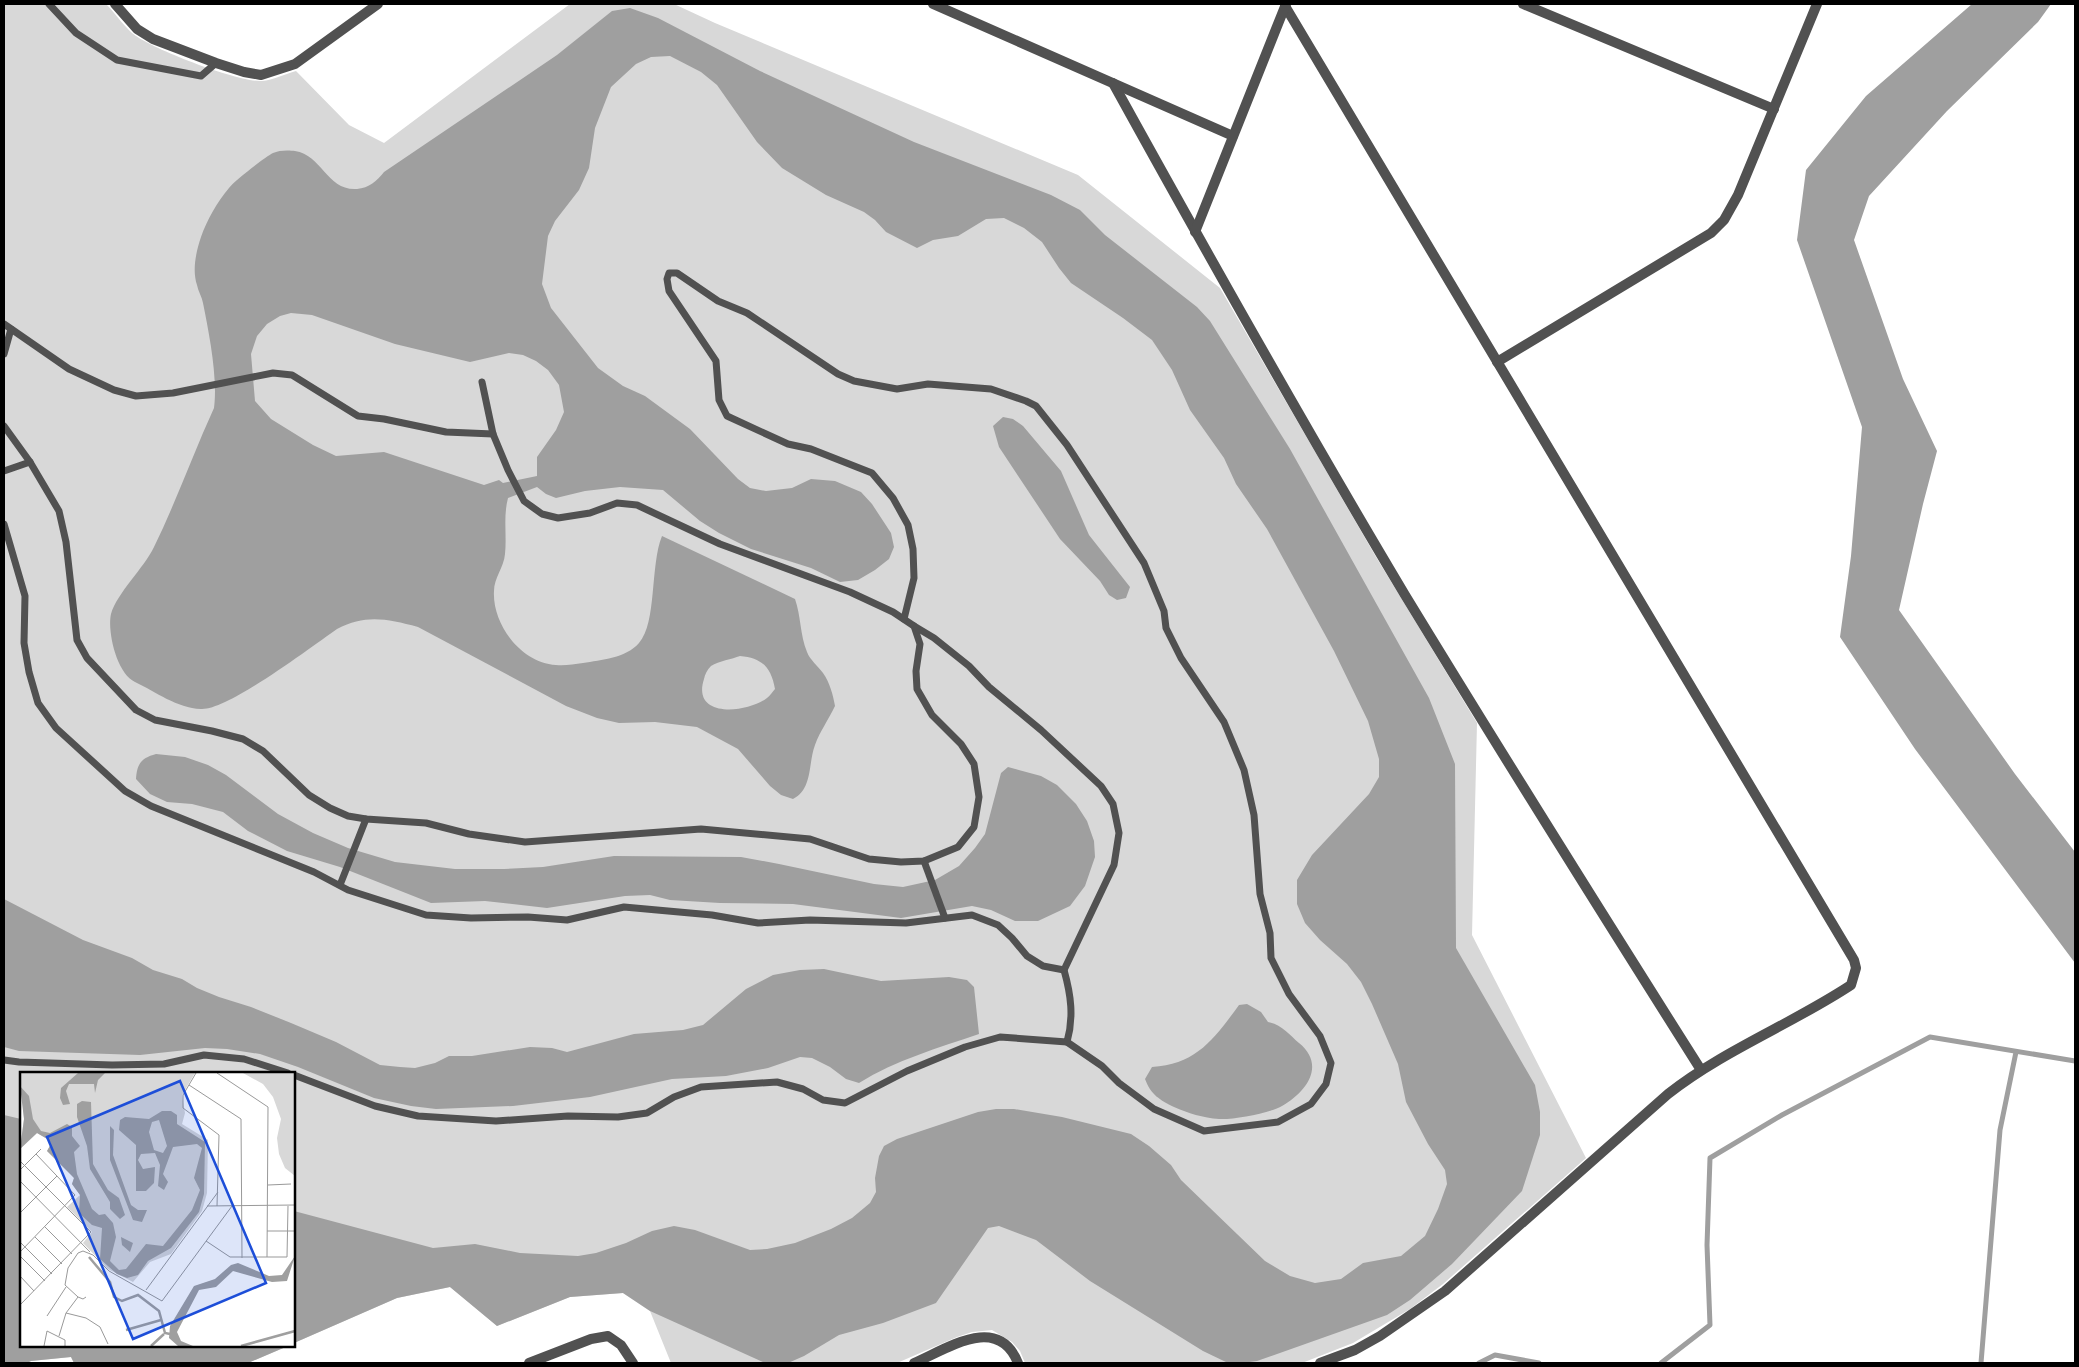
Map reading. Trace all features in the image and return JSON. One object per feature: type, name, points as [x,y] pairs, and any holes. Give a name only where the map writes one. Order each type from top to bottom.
[{"type":"street","points":[[115,4],[137,29],[153,39],[216,63],[261,75],[295,64],[378,4]]},
{"type":"street","points":[[933,4],[1233,136]]},
{"type":"street","points":[[1523,4],[1774,109]]},
{"type":"street","points":[[1497,362],[1711,233],[1724,220],[1738,195],[1817,4]]},
{"type":"street","points":[[1195,232],[1286,5]]},
{"type":"street","points":[[1286,5],[1854,960],[1856,968],[1851,985],[1820,1006],[1701,1070],[1668,1094],[1445,1291],[1380,1336],[1355,1350],[1320,1363]]},
{"type":"street","points":[[1113,83],[1195,232],[1410,602],[1597,906],[1701,1070]]},
{"type":"street","points":[[530,1363],[591,1338],[608,1336],[621,1345],[633,1363]]},
{"type":"street","points":[[914,1363],[970,1339],[987,1337],[1008,1346],[1018,1363]]},
{"type":"lane","points":[[48,4],[76,33],[117,60],[202,76],[216,63]]},
{"type":"lane","points":[[295,1075],[375,1106],[418,1116],[496,1121],[568,1116],[618,1117],[648,1113],[674,1098],[701,1088],[777,1082],[803,1089],[824,1100],[845,1102],[965,1047],[1000,1037],[1066,1042],[1102,1066],[1120,1083],[1154,1109],[1204,1131],[1278,1122],[1311,1104],[1326,1084],[1331,1063],[1320,1036],[1289,994],[1272,958],[1270,934],[1260,894],[1254,815],[1244,770],[1224,722],[1181,658],[1166,628],[1164,611],[1144,563],[1068,445],[1036,406],[991,389],[928,384],[897,390],[854,381],[838,374],[747,313],[718,301],[677,273],[669,273],[667,279],[669,291],[716,361],[719,400],[727,416],[788,444],[812,449],[872,474],[893,498],[908,525],[913,549],[914,578],[904,619]]},
{"type":"lane","points":[[4,324],[69,369],[114,390],[136,396],[172,394],[273,373],[292,375],[358,416],[446,432],[493,434]]},
{"type":"lane","points":[[4,354],[11,328]]},
{"type":"lane","points":[[482,382],[493,434],[508,470],[524,501],[542,514],[558,518],[590,513],[617,503],[638,505],[720,544],[850,592],[904,619],[934,638],[969,666],[989,687],[1042,730],[1101,786],[1113,804],[1119,833],[1114,865],[1064,970],[1070,991],[1072,1025],[1066,1042]]},
{"type":"lane","points":[[4,426],[30,462],[59,511],[66,542],[77,640],[87,658],[136,710],[155,720],[243,739],[263,752],[309,795],[330,808],[365,821],[426,823],[469,834],[525,842],[701,829],[810,840],[869,859],[925,865],[958,847],[974,827],[979,797],[974,764],[961,744],[932,714],[917,689],[916,671],[920,644],[914,626]]},
{"type":"lane","points":[[4,471],[30,462]]},
{"type":"lane","points":[[4,524],[25,596],[24,643],[29,672],[38,703],[56,728],[125,791],[151,806],[341,882],[357,893],[426,915],[462,918],[528,917],[567,920],[624,907],[712,915],[758,923],[810,920],[906,923],[944,916],[972,915],[998,925],[1027,956],[1043,966],[1064,970]]},
{"type":"lane","points":[[341,882],[365,821]]},
{"type":"lane","points":[[925,865],[944,916]]},
{"type":"lane","points":[[4,1060],[121,1065],[164,1064],[204,1056],[244,1059],[285,1072]]},
{"type":"shaded area","points":[[4,4],[106,4],[132,33],[156,47],[216,71],[262,81],[296,71],[349,125],[384,143],[570,4],[674,4],[715,23],[1078,175],[1220,288],[1376,557],[1477,723],[1472,935],[1586,1158],[1443,1284],[1410,1309],[1353,1343],[1302,1363],[1025,1363],[1020,1351],[1012,1342],[992,1330],[972,1332],[957,1337],[897,1363],[671,1363],[650,1311],[623,1293],[570,1297],[497,1326],[450,1287],[397,1298],[295,1343],[295,1072],[20,1072],[20,1347],[286,1347],[248,1363],[74,1363],[71,1357],[27,1363],[4,1363]]},
{"type":"shaded area","points":[[1972,4],[2051,4],[2038,22],[1947,111],[1869,196],[1854,240],[1903,379],[1937,451],[1899,610],[2015,774],[2075,852],[2075,963],[1915,749],[1840,637],[1851,556],[1862,427],[1797,240],[1806,170],[1866,96]]},
{"type":"shaded area","points":[[630,8],[658,18],[760,71],[914,142],[1051,195],[1080,210],[1105,235],[1197,307],[1210,321],[1290,449],[1429,698],[1455,764],[1456,948],[1535,1085],[1540,1112],[1540,1135],[1522,1191],[1452,1264],[1410,1300],[1387,1315],[1257,1361],[1228,1363],[1203,1351],[1090,1281],[1036,1240],[999,1226],[988,1228],[936,1303],[883,1323],[839,1335],[804,1356],[788,1363],[765,1363],[650,1311],[623,1293],[570,1297],[497,1326],[450,1287],[397,1298],[295,1343],[295,1211],[433,1248],[475,1244],[520,1253],[578,1256],[596,1253],[626,1243],[652,1231],[674,1226],[695,1230],[750,1250],[767,1249],[795,1243],[831,1229],[852,1218],[870,1203],[876,1192],[875,1178],[879,1156],[884,1146],[897,1139],[978,1112],[996,1109],[1014,1109],[1062,1117],[1131,1134],[1149,1146],[1171,1165],[1181,1180],[1265,1261],[1290,1276],[1315,1283],[1341,1279],[1363,1263],[1401,1256],[1425,1236],[1447,1184],[1445,1170],[1428,1144],[1406,1102],[1398,1064],[1361,982],[1347,964],[1320,940],[1305,923],[1297,904],[1297,880],[1312,855],[1369,794],[1379,777],[1379,759],[1368,721],[1334,651],[1267,529],[1236,484],[1224,458],[1190,410],[1172,370],[1152,340],[1071,283],[1042,242],[1024,228],[1004,218],[986,219],[958,236],[933,240],[917,248],[886,232],[864,212],[826,195],[782,168],[757,142],[717,85],[701,72],[670,56],[651,57],[636,64],[611,87],[595,128],[589,168],[579,190],[555,221],[548,236],[542,284],[551,308],[598,368],[623,386],[645,396],[690,429],[738,479],[750,488],[766,491],[792,488],[811,479],[835,481],[861,492],[872,504],[891,533],[894,547],[889,559],[875,570],[858,580],[840,582],[811,568],[751,549],[719,533],[700,521],[663,490],[620,487],[585,491],[556,498],[546,494],[537,487],[508,498],[505,554],[494,586],[495,604],[498,616],[511,640],[531,657],[543,663],[570,665],[620,655],[634,648],[645,634],[651,608],[658,548],[662,536],[795,599],[807,652],[828,681],[835,706],[817,740],[807,782],[799,795],[793,799],[781,795],[770,786],[738,749],[697,727],[655,722],[619,723],[597,718],[566,706],[418,627],[386,620],[358,621],[337,629],[249,689],[213,707],[201,709],[175,703],[135,682],[123,671],[118,662],[112,641],[111,614],[119,598],[154,547],[214,408],[215,383],[212,356],[203,303],[196,279],[195,261],[203,231],[225,193],[237,180],[263,159],[273,153],[284,150],[304,154],[312,159],[331,179],[347,188],[357,189],[369,186],[384,172],[557,55],[612,11]],"holes":[[[291,313],[312,315],[395,344],[470,362],[509,353],[523,355],[536,361],[548,370],[559,385],[564,412],[556,430],[537,457],[537,476],[503,483],[499,480],[484,485],[384,452],[336,456],[313,445],[271,419],[255,401],[251,354],[257,336],[267,324],[280,316]],[[740,656],[760,662],[768,669],[775,689],[767,698],[747,707],[735,709],[713,707],[706,701],[702,692],[706,672],[711,666],[722,661]]]},
{"type":"shaded area","points":[[1003,417],[1013,419],[1023,426],[1061,471],[1089,535],[1130,587],[1126,598],[1117,600],[1109,595],[1100,581],[1060,539],[999,447],[993,426]]},
{"type":"shaded area","points":[[156,754],[185,757],[208,765],[226,775],[278,814],[313,833],[348,848],[395,862],[455,869],[543,867],[614,856],[741,857],[874,884],[903,887],[935,880],[959,866],[975,848],[985,834],[1001,773],[1008,767],[1041,776],[1057,785],[1076,804],[1087,821],[1094,841],[1095,857],[1085,886],[1070,906],[1038,921],[1015,921],[991,910],[972,906],[901,918],[793,904],[670,900],[650,895],[625,896],[547,908],[485,901],[431,903],[340,867],[287,851],[248,831],[223,812],[192,804],[167,802],[150,794],[136,779],[141,762],[147,757]]},
{"type":"shaded area","points":[[4,899],[83,940],[132,958],[153,970],[182,979],[197,988],[219,997],[291,1023],[336,1042],[380,1065],[415,1068],[435,1063],[449,1056],[472,1056],[530,1047],[552,1048],[567,1052],[634,1034],[683,1030],[703,1025],[746,989],[773,975],[800,970],[824,969],[881,981],[949,977],[967,980],[974,987],[979,1034],[902,1061],[859,1083],[846,1079],[830,1067],[812,1058],[800,1057],[768,1068],[726,1076],[672,1079],[590,1097],[513,1106],[436,1109],[411,1106],[374,1098],[298,1067],[260,1054],[227,1049],[205,1048],[140,1055],[19,1051],[4,1047]]},
{"type":"shaded area","points":[[1247,1004],[1261,1012],[1268,1022],[1285,1030],[1307,1051],[1312,1069],[1310,1078],[1299,1093],[1276,1109],[1251,1116],[1219,1119],[1207,1118],[1174,1107],[1153,1093],[1145,1079],[1152,1067],[1168,1065],[1193,1055],[1212,1039],[1239,1005]]},
{"type":"shaded area","points":[[4,1115],[20,1119],[20,1347],[286,1347],[248,1363],[74,1363],[71,1357],[27,1363],[4,1363]]},
{"type":"waterway","points":[[1661,1363],[1710,1325],[1707,1245],[1710,1158],[1782,1115],[1930,1037],[2075,1061]]},
{"type":"waterway","points":[[1981,1363],[2000,1130],[2016,1052]]},
{"type":"waterway","points":[[1479,1363],[1495,1355],[1539,1363]]}]
